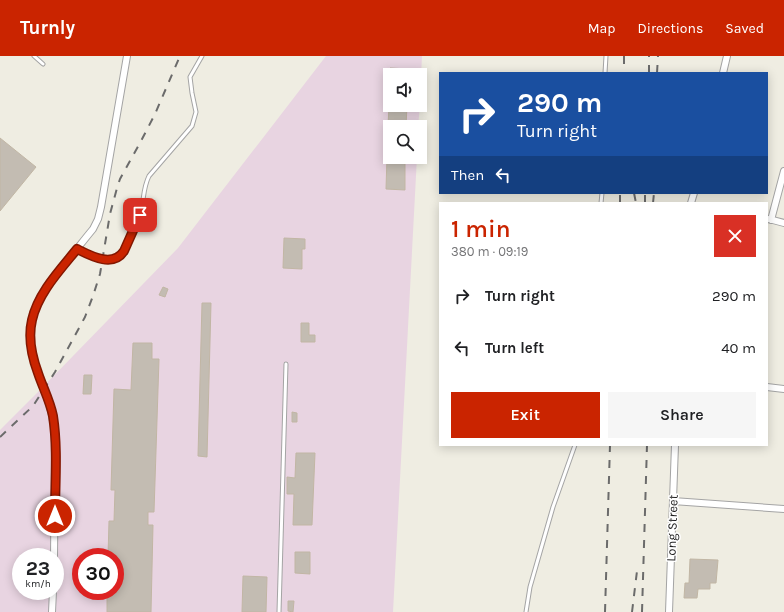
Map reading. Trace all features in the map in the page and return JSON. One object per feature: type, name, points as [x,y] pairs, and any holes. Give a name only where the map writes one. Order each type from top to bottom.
[{"type":"street","points":[[54,548],[55,433],[47,396],[38,374],[33,355],[30,338],[32,320],[38,302],[46,288],[93,229],[98,219],[127,56]]},
{"type":"street","points":[[723,72],[727,56]]},
{"type":"street","points":[[784,171],[769,219],[784,223]]},
{"type":"street","points":[[768,387],[784,389]]},
{"type":"street","name":"Long Street","points":[[669,612],[675,446]]},
{"type":"street","points":[[673,501],[784,509]]},
{"type":"street","points":[[52,612],[53,600]]},
{"type":"lane","points":[[34,56],[43,64]]},
{"type":"lane","points":[[77,249],[91,256],[112,260],[124,251],[140,215],[143,190],[149,176],[192,126],[196,112],[190,77],[202,56]]},
{"type":"lane","points":[[605,72],[606,56]]},
{"type":"lane","points":[[279,612],[286,364]]},
{"type":"lane","points":[[526,612],[530,587],[551,514],[575,446]]},
{"type":"shaded area","points":[[326,56],[422,56],[421,68],[383,68],[383,112],[419,112],[419,120],[383,120],[383,164],[417,164],[393,612],[0,612],[0,430],[178,248]]},
{"type":"building","points":[[389,112],[407,112],[406,120],[388,120]]},
{"type":"building","points":[[0,138],[36,167],[0,211]]},
{"type":"building","points":[[387,164],[405,164],[405,190],[386,189]]},
{"type":"building","points":[[284,238],[305,239],[305,249],[302,249],[302,269],[283,268]]},
{"type":"building","points":[[163,287],[168,289],[165,297],[159,295]]},
{"type":"building","points":[[202,303],[211,303],[207,457],[198,456]]},
{"type":"building","points":[[301,323],[309,323],[309,335],[315,335],[315,342],[301,342]]},
{"type":"building","points":[[133,343],[152,343],[152,359],[159,359],[154,512],[148,512],[148,525],[153,525],[151,612],[107,612],[107,600],[124,600],[124,548],[108,548],[109,521],[114,521],[115,490],[111,490],[114,389],[131,390]]},
{"type":"building","points":[[84,375],[92,375],[91,394],[83,394]]},
{"type":"building","points":[[292,412],[297,413],[297,422],[292,422]]},
{"type":"building","points":[[296,453],[315,453],[312,525],[293,525],[294,494],[287,494],[287,477],[295,478]]},
{"type":"building","points":[[295,552],[310,552],[310,574],[295,573]]},
{"type":"building","points":[[690,559],[718,560],[716,583],[710,583],[710,589],[698,589],[697,598],[684,598],[685,583],[689,583]]},
{"type":"building","points":[[243,576],[267,577],[266,612],[242,612]]},
{"type":"building","points":[[288,601],[294,601],[293,612],[288,611]]},
{"type":"railway","points":[[0,437],[33,406],[55,372],[85,317],[100,274],[110,214],[120,179],[155,114],[180,56]]},
{"type":"railway","points":[[624,56],[624,72]]},
{"type":"railway","points":[[649,56],[649,72]]},
{"type":"railway","points":[[657,72],[658,56]]},
{"type":"railway","points":[[620,194],[620,202]]},
{"type":"railway","points":[[634,194],[636,202]]},
{"type":"railway","points":[[645,194],[645,202]]},
{"type":"railway","points":[[653,202],[654,194]]},
{"type":"railway","points":[[605,612],[610,446]]},
{"type":"railway","points":[[642,612],[647,446]]},
{"type":"railway","points":[[632,612],[637,571]]},
{"type":"route","points":[[55,516],[55,433],[47,396],[38,374],[33,355],[30,338],[32,320],[38,302],[46,288],[77,249],[91,256],[103,259],[112,260],[116,258],[124,251],[140,215]]}]
